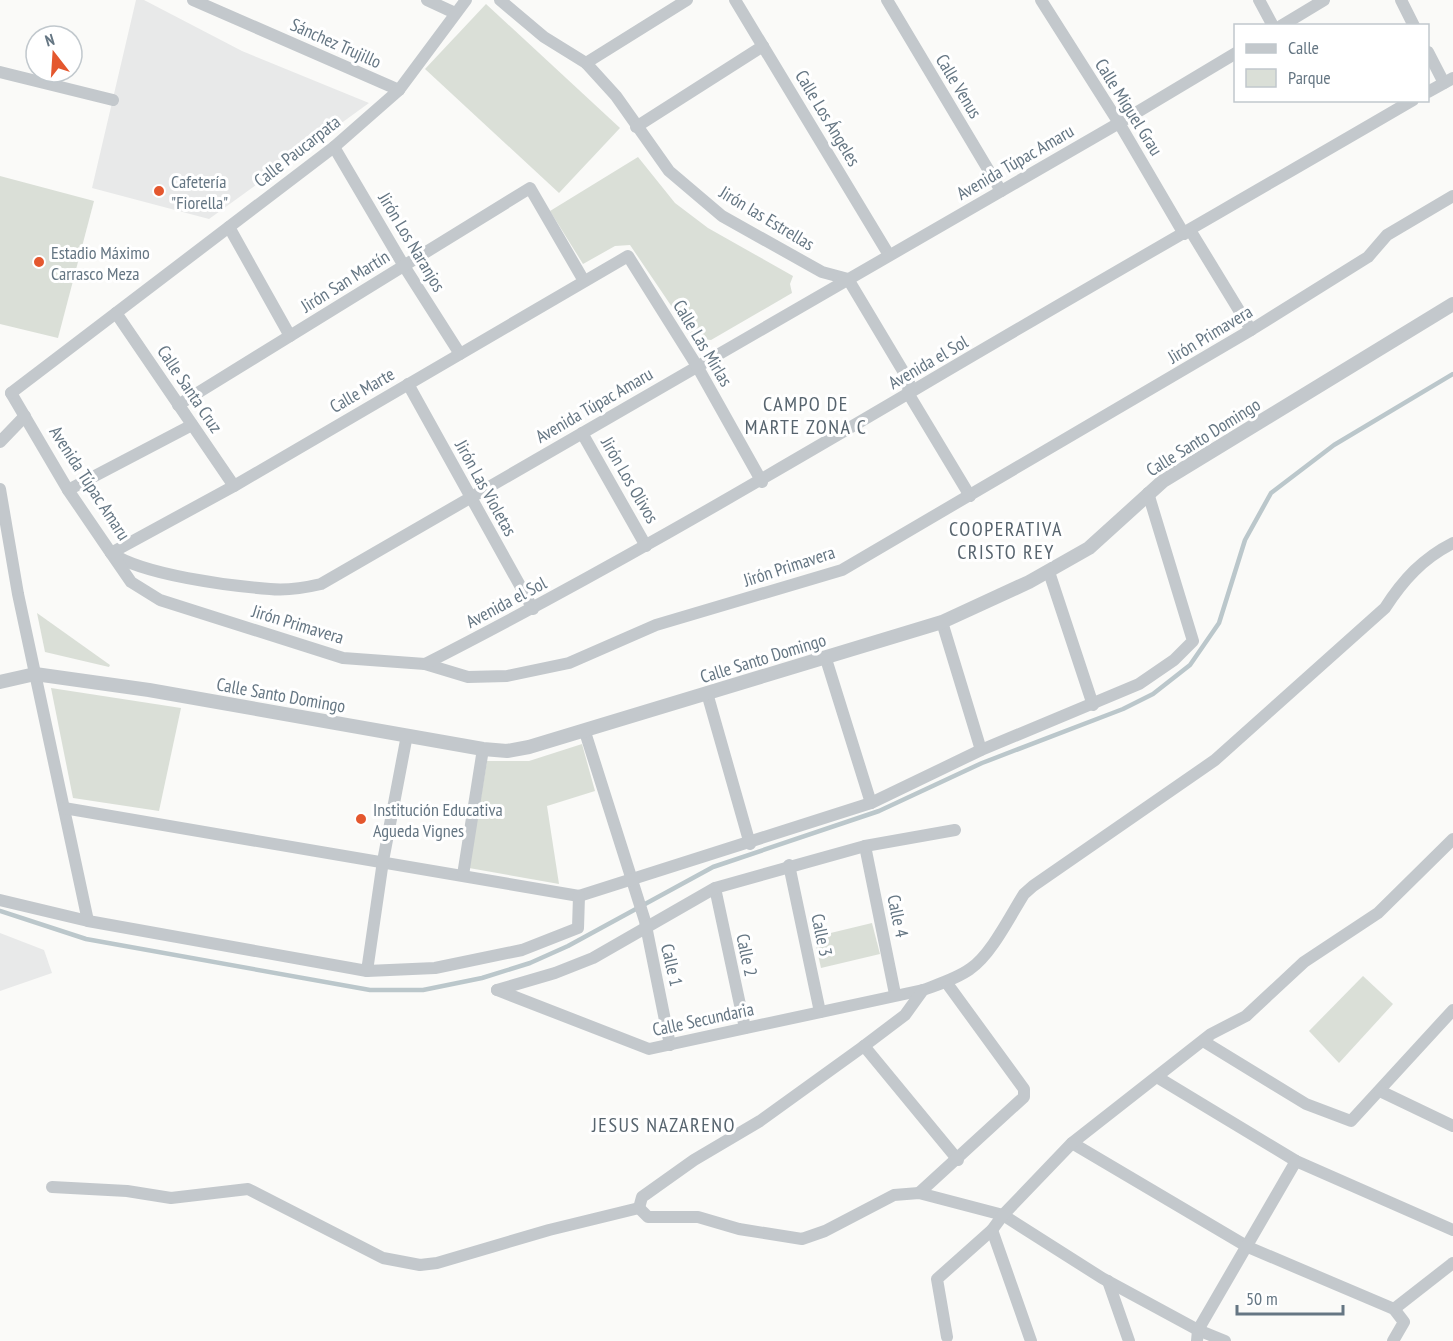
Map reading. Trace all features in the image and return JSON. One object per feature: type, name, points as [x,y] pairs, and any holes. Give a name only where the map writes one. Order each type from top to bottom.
[{"type":"street","name":"Sánchez Trujillo","points":[[193,0],[399,90]]},
{"type":"street","points":[[427,0],[455,13]]},
{"type":"street","name":"Calle Paucarpata","points":[[5,391],[116,313],[334,147],[399,90],[466,0]]},
{"type":"street","name":"Jirón las Estrellas","points":[[500,0],[544,37],[586,63],[616,96],[669,171],[722,216],[822,272],[848,279]]},
{"type":"street","points":[[586,63],[687,0]]},
{"type":"street","name":"Calle Los Ángeles","points":[[735,0],[889,255]]},
{"type":"street","name":"Calle Venus","points":[[887,0],[1001,191]]},
{"type":"street","name":"Calle Miguel Grau","points":[[1041,0],[1251,330]]},
{"type":"street","points":[[1259,0],[1272,24]]},
{"type":"street","points":[[1284,24],[1324,0]]},
{"type":"street","points":[[1401,0],[1413,24]]},
{"type":"street","points":[[636,127],[763,46]]},
{"type":"street","points":[[1429,53],[1448,80],[1429,91]]},
{"type":"street","name":"Avenida Túpac Amaru","points":[[5,391],[25,416],[68,490],[111,553],[135,566],[153,571],[271,590],[300,589],[321,584],[1234,54]]},
{"type":"street","points":[[0,72],[113,100]]},
{"type":"street","name":"Avenida el Sol","points":[[424,664],[533,609],[762,482],[908,393],[1410,102]]},
{"type":"street","name":"Jirón Los Naranjos","points":[[334,147],[404,266],[460,354]]},
{"type":"street","name":"Jirón San Martín","points":[[178,405],[530,188],[584,281]]},
{"type":"street","name":"Jirón Primavera","points":[[111,553],[131,582],[160,600],[343,657],[424,664],[468,677],[507,676],[569,663],[656,625],[842,570],[1251,330],[1368,256],[1387,235],[1453,196]]},
{"type":"street","points":[[229,227],[290,336]]},
{"type":"street","name":"Calle Marte","points":[[111,553],[234,486],[628,256]]},
{"type":"street","name":"Calle Las Mirlas","points":[[628,256],[697,366],[762,482]]},
{"type":"street","points":[[848,279],[909,381],[908,393],[970,496]]},
{"type":"street","name":"Calle Santo Domingo","points":[[0,682],[35,674],[149,690],[483,749],[507,751],[528,747],[585,732],[942,622],[1049,572],[1089,548],[1163,481],[1453,304]]},
{"type":"street","name":"Calle Santa Cruz","points":[[116,313],[234,486]]},
{"type":"street","name":"Jirón Las Violetas","points":[[408,384],[533,609]]},
{"type":"street","points":[[0,442],[25,416]]},
{"type":"street","points":[[68,490],[192,425]]},
{"type":"street","name":"Jirón Los Olivos","points":[[582,433],[646,546]]},
{"type":"street","points":[[0,489],[35,674],[88,921]]},
{"type":"street","points":[[64,808],[463,874],[579,896],[634,886],[871,803],[981,750],[1139,684],[1174,660],[1193,641],[1148,493]]},
{"type":"street","name":"Calle Secundaria","points":[[645,925],[593,958],[555,973],[497,990],[645,1049],[895,994],[923,990],[946,982],[981,960],[1024,894],[1033,886],[1215,760],[1385,608],[1415,568],[1436,551],[1453,543]]},
{"type":"street","points":[[1049,572],[1093,705]]},
{"type":"street","points":[[942,622],[981,750]]},
{"type":"street","points":[[826,659],[871,803]]},
{"type":"street","points":[[708,693],[750,844]]},
{"type":"street","name":"Calle 1","points":[[585,732],[645,925],[670,1045]]},
{"type":"street","points":[[367,971],[383,861],[407,735]]},
{"type":"street","points":[[463,874],[483,749]]},
{"type":"street","points":[[645,925],[715,888],[789,865],[865,846],[955,830]]},
{"type":"street","points":[[947,1337],[937,1279],[992,1230],[1003,1215],[1072,1143],[1211,1034],[1246,1016],[1304,962],[1353,927],[1378,913],[1453,839]]},
{"type":"street","name":"Calle 4","points":[[865,846],[895,994]]},
{"type":"street","name":"Calle 3","points":[[789,865],[820,1012]]},
{"type":"street","name":"Calle 2","points":[[715,888],[745,1028]]},
{"type":"street","points":[[0,900],[88,921],[367,971],[435,968],[522,950],[578,928],[579,896]]},
{"type":"street","points":[[919,1193],[958,1160],[1024,1097],[1024,1089],[946,982]]},
{"type":"street","points":[[639,1208],[642,1197],[694,1160],[760,1121],[905,1015],[923,990]]},
{"type":"street","points":[[1203,1041],[1306,1104],[1351,1121],[1451,1016]]},
{"type":"street","points":[[864,1046],[958,1160]]},
{"type":"street","points":[[1157,1077],[1296,1161],[1453,1230]]},
{"type":"street","points":[[1380,1091],[1453,1126]]},
{"type":"street","points":[[1072,1143],[1248,1247],[1394,1309],[1404,1322],[1393,1341]]},
{"type":"street","points":[[1198,1336],[1296,1161]]},
{"type":"street","points":[[52,1187],[127,1191],[171,1198],[248,1189],[383,1258],[420,1265],[437,1263],[549,1230],[639,1208]]},
{"type":"street","points":[[639,1208],[648,1217],[698,1217],[739,1229],[802,1239],[825,1231],[894,1195],[919,1193],[1003,1215],[1198,1336],[1226,1341]]},
{"type":"street","points":[[992,1230],[1031,1341]]},
{"type":"street","points":[[1394,1309],[1453,1263]]},
{"type":"street","points":[[1108,1281],[1129,1341]]},
{"type":"shaded area","points":[[136,0],[144,0],[242,51],[369,103],[209,219],[92,188]]},
{"type":"shaded area","points":[[0,933],[44,950],[52,973],[0,991]]},
{"type":"green space","points":[[486,4],[620,128],[559,193],[425,69]]},
{"type":"green space","points":[[638,157],[675,203],[708,228],[793,276],[790,284],[792,293],[711,340],[693,338],[630,245],[615,246],[583,264],[550,211]]},
{"type":"green space","name":"Estadio Máximo Carrasco Meza","points":[[0,176],[94,201],[58,338],[0,324]]},
{"type":"green space","points":[[37,613],[110,665],[109,667],[45,652]]},
{"type":"green space","points":[[51,688],[181,708],[159,811],[73,798]]},
{"type":"green space","points":[[582,744],[595,791],[547,806],[559,884],[469,868],[487,761],[529,761]]},
{"type":"green space","points":[[872,923],[880,954],[821,968],[814,937]]},
{"type":"green space","points":[[1363,976],[1393,1004],[1339,1063],[1309,1031]]},
{"type":"waterway","points":[[0,911],[86,939],[370,990],[423,990],[482,978],[530,963],[568,946],[713,867],[879,811],[982,763],[1123,709],[1153,694],[1190,665],[1219,623],[1245,540],[1271,493],[1334,445],[1453,374]]},
{"type":"place","name":"Cafetería \"Fiorella\"","points":[[159,191]]},
{"type":"place","name":"Estadio Máximo Carrasco Meza","points":[[39,262]]},
{"type":"place","name":"Institución Educativa Agueda Vignes","points":[[361,819]]},
{"type":"district","name":"CAMPO DE MARTE ZONA C","points":[[806,416]]},
{"type":"district","name":"COOPERATIVA CRISTO REY","points":[[1006,540]]},
{"type":"district","name":"JESUS NAZARENO","points":[[664,1125]]}]
